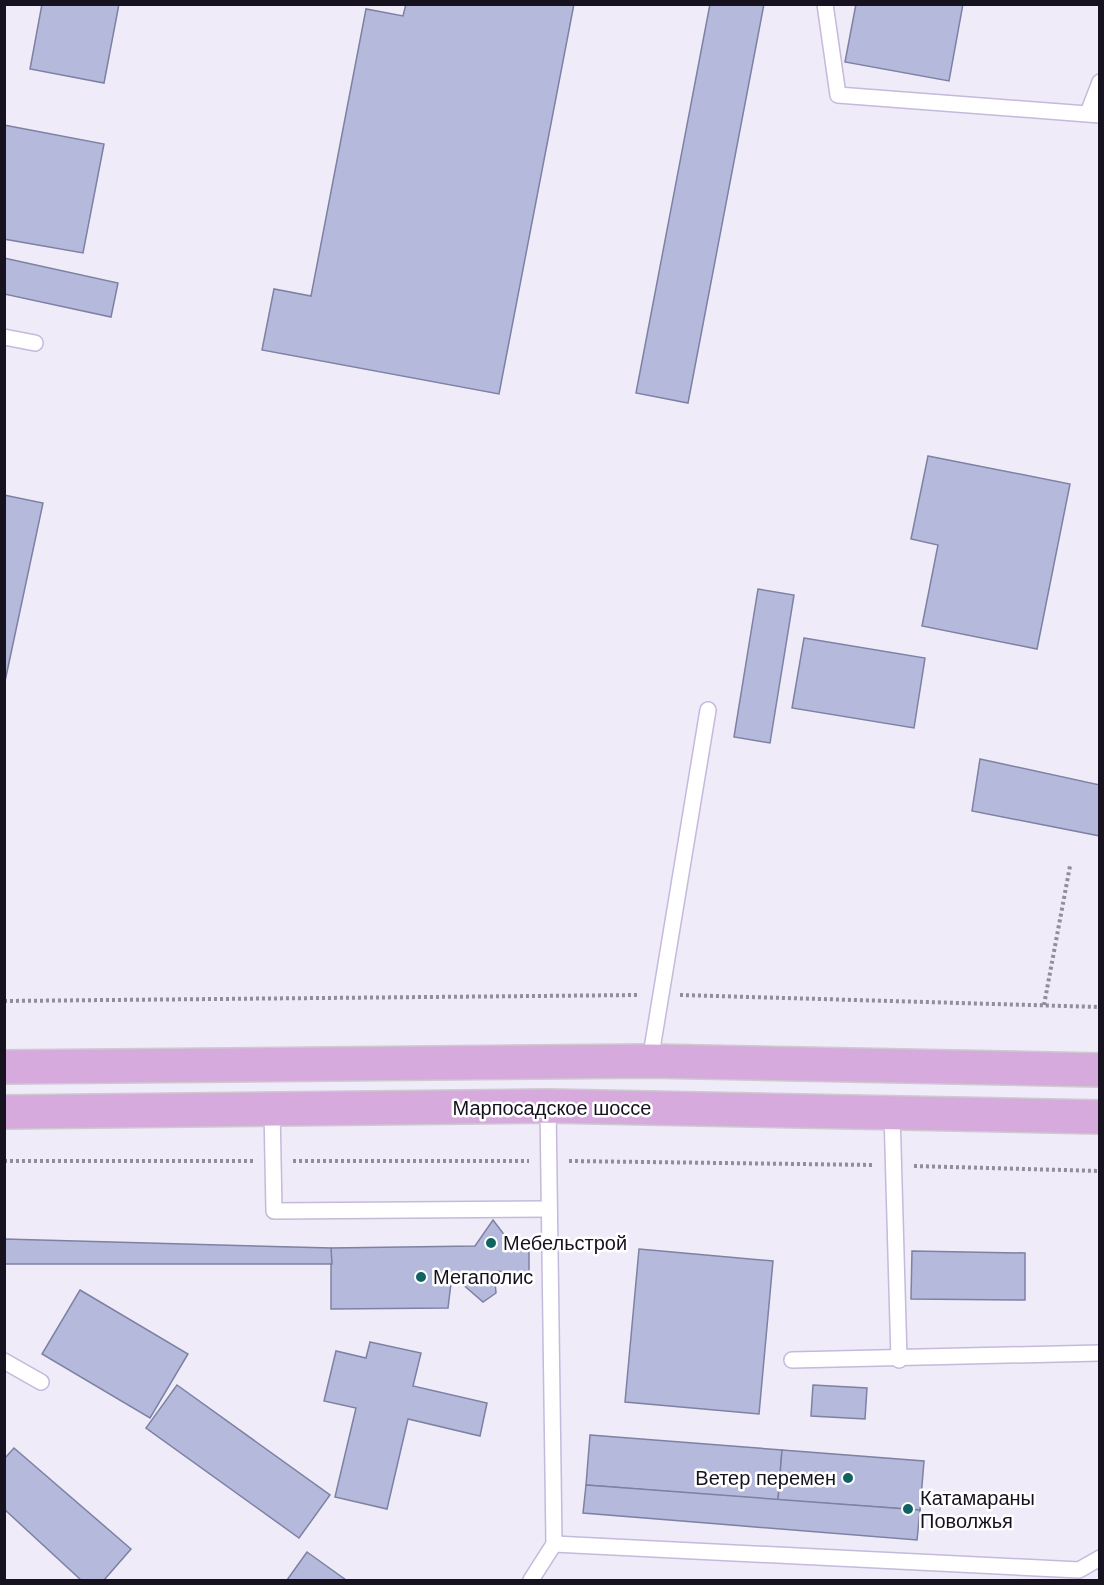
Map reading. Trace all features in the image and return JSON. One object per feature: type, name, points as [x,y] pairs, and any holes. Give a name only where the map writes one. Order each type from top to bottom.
[{"type":"main road","points":[[4,1067],[650,1061],[1100,1070]]},
{"type":"main road","name":"Марпосадское шоссе","points":[[4,1112],[548,1106],[1100,1117]]},
{"type":"lane","points":[[825,4],[838,96],[1094,114],[1100,82]]},
{"type":"lane","points":[[4,337],[35,343]]},
{"type":"lane","points":[[650,1061],[708,710]]},
{"type":"lane","points":[[531,1581],[554,1544],[548,1106]]},
{"type":"lane","points":[[272,1109],[274,1211],[548,1209]]},
{"type":"lane","points":[[892,1112],[899,1360]]},
{"type":"lane","points":[[792,1360],[899,1360],[1100,1353]]},
{"type":"lane","points":[[4,1361],[42,1382]]},
{"type":"lane","points":[[554,1544],[1079,1570],[1100,1558]]},
{"type":"path","points":[[1044,1005],[1070,866]]},
{"type":"path","points":[[4,1001],[646,994]]},
{"type":"path","points":[[672,995],[1100,1007]]},
{"type":"path","points":[[4,1161],[254,1161]]},
{"type":"path","points":[[282,1161],[503,1161]]},
{"type":"path","points":[[559,1161],[877,1166]]},
{"type":"path","points":[[905,1166],[1100,1171]]},
{"type":"building","points":[[42,4],[119,4],[104,83],[30,69]]},
{"type":"building","points":[[406,4],[574,4],[499,394],[262,350],[274,289],[311,296],[366,9],[403,16]]},
{"type":"building","points":[[710,4],[764,4],[688,403],[636,393]]},
{"type":"building","points":[[856,4],[963,4],[949,81],[845,62]]},
{"type":"building","points":[[4,125],[104,144],[83,253],[4,239]]},
{"type":"building","points":[[4,258],[118,283],[111,317],[4,294]]},
{"type":"building","points":[[928,456],[1070,484],[1037,649],[922,626],[938,545],[911,539]]},
{"type":"building","points":[[4,495],[43,503],[4,686]]},
{"type":"building","points":[[758,589],[794,595],[770,743],[734,737]]},
{"type":"building","points":[[804,638],[925,658],[914,728],[792,708]]},
{"type":"building","points":[[980,759],[1100,785],[1100,836],[972,811]]},
{"type":"building","points":[[493,1220],[512,1245],[529,1245],[529,1273],[494,1271],[496,1293],[483,1302],[452,1275],[448,1308],[331,1309],[331,1248],[475,1246]]},
{"type":"building","points":[[4,1239],[331,1248],[332,1264],[4,1264]]},
{"type":"building","points":[[639,1249],[773,1261],[759,1414],[625,1402]]},
{"type":"building","points":[[912,1251],[1025,1253],[1025,1300],[911,1299]]},
{"type":"building","points":[[80,1290],[188,1354],[150,1418],[42,1354]]},
{"type":"building","points":[[370,1342],[421,1353],[413,1386],[487,1403],[480,1436],[408,1419],[387,1509],[335,1497],[356,1408],[324,1401],[336,1351],[366,1358]]},
{"type":"building","points":[[177,1385],[330,1495],[299,1538],[146,1428]]},
{"type":"building","points":[[813,1385],[867,1388],[865,1419],[811,1416]]},
{"type":"building","points":[[590,1435],[782,1450],[778,1500],[586,1485]]},
{"type":"building","points":[[14,1448],[131,1549],[104,1580],[81,1580],[4,1509],[4,1459]]},
{"type":"building","points":[[782,1450],[924,1461],[920,1510],[778,1500]]},
{"type":"building","points":[[586,1485],[920,1510],[917,1540],[583,1513]]},
{"type":"building","points":[[307,1552],[346,1580],[287,1580]]},
{"type":"place","name":"Мебельстрой","points":[[491,1243]]},
{"type":"place","name":"Мегаполис","points":[[421,1277]]},
{"type":"place","name":"Ветер перемен","points":[[848,1478]]},
{"type":"place","name":"Катамараны Поволжья","points":[[908,1509]]}]
